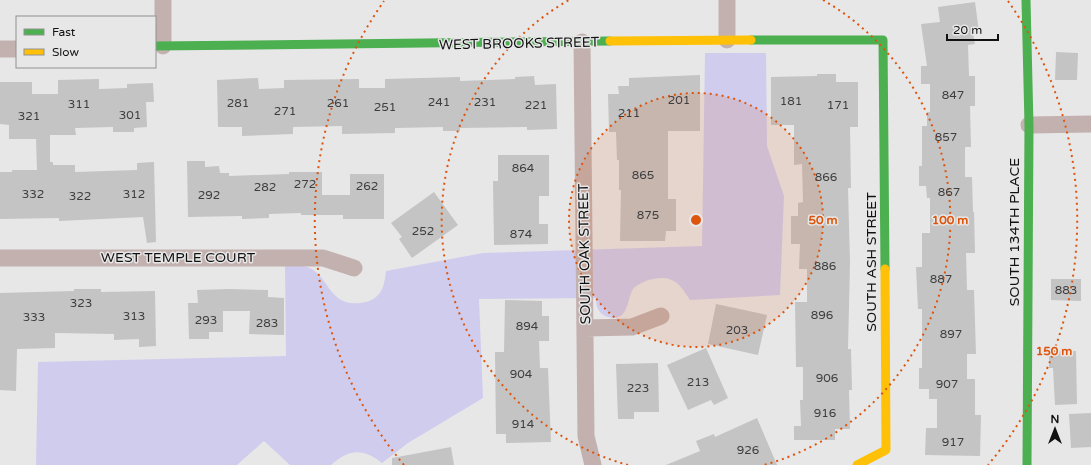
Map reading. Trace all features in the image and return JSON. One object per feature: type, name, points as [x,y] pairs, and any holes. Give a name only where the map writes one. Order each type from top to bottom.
[{"type":"street","points":[[159,46],[163,0]]},
{"type":"street","points":[[727,0],[727,40]]},
{"type":"street","name":"SOUTH 134TH PLACE","points":[[1026,0],[1028,125],[1026,465]]},
{"type":"street","name":"WEST BROOKS STREET","points":[[159,46],[727,40],[883,40]]},
{"type":"street","name":"SOUTH ASH STREET","points":[[857,465],[886,450],[883,40]]},
{"type":"street","name":"SOUTH OAK STREET","points":[[582,42],[586,436],[593,465]]},
{"type":"street","points":[[0,49],[16,49]]},
{"type":"street","points":[[1028,125],[1091,124]]},
{"type":"street","name":"WEST TEMPLE COURT","points":[[0,258],[323,258],[354,268]]},
{"type":"street","points":[[585,328],[632,327],[661,316]]},
{"type":"shaded area","points":[[705,53],[766,53],[767,146],[784,196],[780,295],[690,300],[682,288],[674,281],[656,278],[648,280],[634,288],[631,292],[624,312],[619,317],[615,318],[605,316],[600,312],[597,306],[596,298],[479,299],[483,398],[408,443],[382,463],[369,455],[356,452],[344,456],[331,465],[290,465],[264,441],[237,465],[36,465],[38,362],[286,356],[285,265],[305,266],[312,269],[341,300],[351,303],[363,303],[373,299],[379,294],[384,284],[386,271],[483,253],[702,246]]},
{"type":"building","points":[[975,2],[979,32],[973,33],[975,44],[968,45],[969,76],[975,76],[975,106],[970,106],[971,147],[965,147],[965,177],[972,177],[975,253],[966,253],[967,290],[974,290],[976,354],[967,354],[967,379],[975,379],[975,415],[981,415],[980,456],[925,455],[926,428],[937,428],[937,399],[929,399],[929,389],[919,389],[919,368],[922,368],[922,309],[918,309],[916,267],[922,267],[922,233],[930,233],[930,198],[927,198],[926,186],[919,186],[919,166],[922,166],[922,126],[927,126],[927,112],[930,112],[930,84],[921,84],[921,66],[927,66],[921,24],[940,22],[938,7]]},
{"type":"building","points":[[1056,52],[1078,53],[1077,80],[1055,80]]},
{"type":"building","points":[[817,74],[836,74],[836,82],[858,82],[858,127],[850,127],[851,188],[848,188],[850,263],[848,349],[851,349],[852,390],[849,390],[850,429],[835,429],[835,440],[794,440],[794,426],[801,426],[800,400],[803,400],[803,367],[796,367],[795,302],[807,302],[807,269],[799,269],[800,244],[791,244],[791,216],[798,216],[798,203],[803,202],[802,164],[794,165],[794,125],[771,125],[771,77],[817,76]]},
{"type":"building","points":[[700,75],[700,131],[668,131],[668,199],[676,199],[676,231],[666,231],[665,241],[620,241],[621,190],[619,190],[619,160],[617,160],[616,132],[609,132],[608,94],[619,94],[618,86],[629,86],[629,78]]},
{"type":"building","points":[[534,76],[535,85],[556,84],[557,129],[527,130],[527,127],[460,128],[460,131],[443,131],[443,127],[395,128],[395,133],[342,134],[342,126],[293,127],[293,134],[242,136],[242,127],[218,127],[217,80],[258,78],[259,89],[284,88],[284,80],[359,79],[359,88],[385,88],[385,79],[460,77],[460,81],[515,79],[515,77]]},
{"type":"building","points":[[99,79],[99,89],[127,88],[127,84],[153,83],[154,102],[146,102],[147,127],[134,128],[134,132],[113,132],[113,127],[75,128],[76,135],[50,135],[50,162],[53,162],[53,165],[75,165],[75,172],[137,170],[137,163],[154,162],[156,242],[147,243],[143,217],[59,221],[59,218],[0,219],[0,172],[12,172],[12,170],[37,170],[36,139],[9,139],[9,125],[0,124],[0,82],[32,82],[32,94],[58,94],[58,80]]},
{"type":"building","points":[[498,155],[549,155],[549,196],[539,196],[539,224],[548,224],[548,244],[494,245],[493,181],[498,181]]},
{"type":"building","points":[[187,161],[205,161],[205,167],[219,166],[220,173],[229,173],[229,176],[289,174],[289,172],[322,172],[322,195],[350,195],[350,174],[384,174],[384,219],[343,219],[343,215],[301,215],[301,213],[269,214],[269,218],[242,219],[242,216],[188,217]]},
{"type":"building","points":[[434,192],[458,225],[412,258],[399,239],[402,237],[391,223]]},
{"type":"building","points":[[1051,279],[1081,279],[1081,301],[1051,300]]},
{"type":"building","points":[[74,289],[101,289],[101,292],[155,291],[156,346],[139,347],[139,339],[114,340],[114,334],[55,333],[55,348],[17,349],[16,391],[0,390],[0,293],[74,291]]},
{"type":"building","points":[[197,290],[268,290],[268,297],[284,298],[284,335],[249,334],[250,311],[223,311],[223,332],[209,332],[209,339],[189,339],[188,303],[198,303]]},
{"type":"building","points":[[505,300],[542,301],[542,316],[549,316],[549,341],[539,341],[540,368],[548,368],[551,442],[506,443],[506,434],[496,434],[495,352],[504,352]]},
{"type":"building","points":[[716,304],[767,315],[758,355],[708,344]]},
{"type":"building","points":[[706,348],[728,398],[714,405],[711,400],[688,410],[667,365]]},
{"type":"building","points":[[1049,351],[1076,351],[1077,404],[1055,405],[1053,368],[1049,368]]},
{"type":"building","points":[[658,363],[659,412],[634,412],[634,419],[618,419],[616,364]]},
{"type":"building","points":[[1091,413],[1091,447],[1071,448],[1069,414]]},
{"type":"building","points":[[757,418],[777,465],[666,465],[700,451],[696,441],[714,434],[715,437]]},
{"type":"building","points":[[451,447],[454,465],[392,465],[392,458]]},
{"type":"traffic: fast","points":[[1026,0],[1029,125],[1027,465]]},
{"type":"traffic: fast","points":[[751,40],[883,40],[885,269]]},
{"type":"traffic: fast","points":[[156,46],[610,41]]},
{"type":"traffic: slow","points":[[610,41],[751,40]]},
{"type":"traffic: slow","points":[[857,465],[886,450],[885,269]]}]
